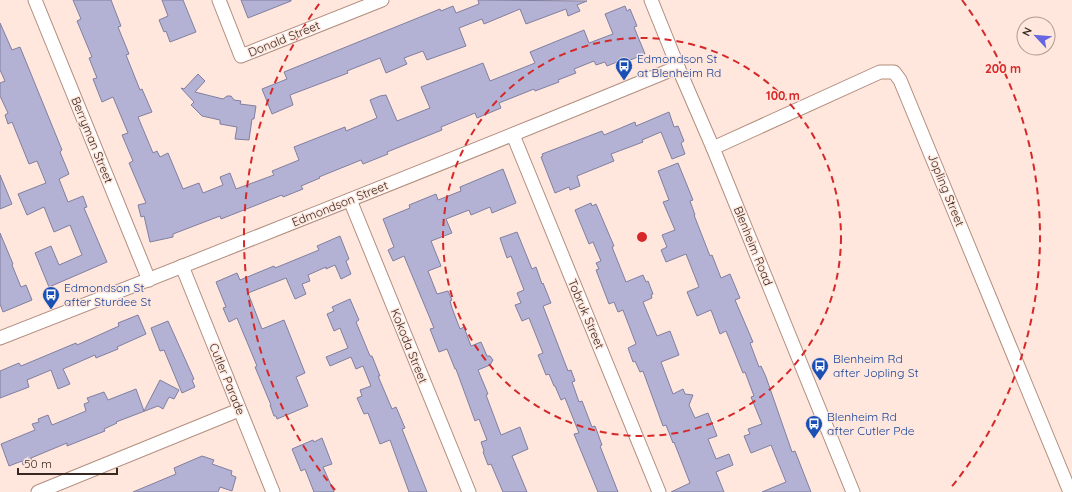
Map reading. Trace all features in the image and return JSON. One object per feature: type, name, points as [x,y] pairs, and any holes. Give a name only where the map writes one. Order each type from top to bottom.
[{"type":"street","name":"Berryman Street","points":[[35,0],[149,280]]},
{"type":"street","name":"Donald Street","points":[[219,0],[241,56],[382,0]]},
{"type":"street","name":"Blenheim Road","points":[[651,0],[853,492]]},
{"type":"street","name":"Edmondson Street","points":[[0,338],[513,136],[678,67]]},
{"type":"street","name":"Jopling Street","points":[[713,148],[880,72],[894,72],[900,80],[1070,492]]},
{"type":"street","name":"Tobruk Street","points":[[513,136],[660,492]]},
{"type":"street","name":"Kokoda Street","points":[[350,200],[469,492]]},
{"type":"street","name":"Cutler Parade","points":[[182,266],[273,492]]},
{"type":"street","points":[[38,492],[239,410]]},
{"type":"building","points":[[73,0],[111,0],[121,26],[118,27],[129,54],[126,55],[140,90],[142,89],[152,112],[138,117],[153,153],[157,151],[160,157],[168,153],[183,189],[199,183],[203,193],[223,185],[220,177],[230,173],[236,189],[274,175],[272,171],[299,160],[294,147],[345,127],[346,131],[377,118],[370,100],[380,96],[386,95],[397,121],[430,108],[421,87],[483,63],[490,81],[535,63],[530,52],[584,30],[589,43],[613,34],[605,14],[625,6],[627,11],[630,9],[637,26],[634,27],[645,54],[623,63],[622,60],[607,66],[605,62],[596,65],[594,61],[574,69],[576,73],[558,80],[559,82],[535,91],[534,89],[499,103],[501,108],[477,118],[475,113],[441,127],[442,130],[387,152],[388,154],[363,164],[361,160],[319,177],[320,178],[301,186],[303,189],[283,197],[282,195],[221,219],[220,216],[173,234],[173,237],[150,242],[144,216],[141,217],[138,205],[146,203],[129,163],[133,161],[122,135],[128,133],[113,97],[102,102],[93,79],[97,78],[89,58],[92,57],[77,21],[81,19]]},
{"type":"building","points":[[162,0],[183,0],[196,32],[170,42],[166,31],[164,32],[159,20],[168,16]]},
{"type":"building","points":[[241,0],[291,0],[291,1],[248,18]]},
{"type":"building","points":[[478,0],[587,1],[577,5],[580,11],[568,16],[566,9],[526,24],[520,9],[484,24],[482,19],[459,28],[466,46],[427,60],[423,51],[404,58],[407,64],[386,73],[380,58],[347,71],[348,73],[290,95],[293,105],[272,114],[262,89],[287,79],[284,72],[440,9],[441,11],[453,6],[456,13],[479,4]]},
{"type":"building","points":[[0,23],[12,50],[20,47],[62,150],[60,152],[69,174],[59,179],[68,202],[83,196],[87,207],[84,208],[107,262],[49,287],[35,253],[51,246],[59,265],[82,255],[70,225],[54,232],[44,207],[27,215],[18,194],[46,183],[37,161],[29,164],[12,122],[8,124],[5,115],[8,113],[0,96],[0,83],[5,81],[0,70]]},
{"type":"building","points":[[198,74],[205,81],[195,92],[223,99],[227,96],[231,96],[234,100],[241,101],[240,104],[256,106],[254,119],[252,119],[249,140],[235,139],[237,127],[220,124],[220,120],[202,116],[191,105],[194,102],[181,88],[184,89]]},
{"type":"building","points":[[669,112],[674,127],[678,126],[684,141],[681,143],[685,154],[672,159],[661,132],[642,140],[643,142],[611,154],[614,161],[577,176],[580,186],[570,190],[569,187],[555,193],[541,157],[543,156],[542,154],[602,131],[604,135],[635,122],[636,126]]},
{"type":"building","points":[[678,163],[693,200],[690,201],[694,215],[710,256],[712,255],[721,278],[730,274],[740,298],[735,300],[753,342],[750,343],[759,367],[761,366],[766,377],[792,452],[795,451],[811,492],[762,492],[786,482],[771,445],[751,453],[744,436],[750,434],[748,429],[762,424],[751,397],[754,396],[745,372],[743,373],[726,331],[720,334],[711,310],[697,316],[687,292],[699,287],[686,254],[666,262],[661,250],[667,247],[662,235],[675,230],[663,202],[669,200],[658,171]]},
{"type":"building","points":[[503,169],[516,203],[492,213],[490,207],[471,215],[469,210],[446,219],[452,233],[431,241],[441,266],[428,271],[437,294],[448,291],[452,300],[450,301],[452,308],[460,329],[464,327],[471,346],[481,342],[487,356],[490,356],[493,360],[490,365],[478,370],[488,394],[486,395],[501,435],[520,427],[528,449],[512,456],[527,492],[503,492],[491,464],[488,465],[481,442],[487,440],[479,419],[475,421],[447,349],[439,352],[430,329],[434,328],[404,256],[393,261],[388,250],[394,247],[383,219],[410,208],[409,205],[436,194],[438,200],[461,191],[460,187]]},
{"type":"building","points":[[0,175],[12,204],[0,209]]},
{"type":"building","points":[[591,203],[592,206],[596,204],[614,246],[612,247],[626,282],[643,275],[646,282],[648,281],[653,294],[651,295],[652,298],[643,302],[657,336],[670,331],[679,355],[661,362],[673,394],[683,389],[685,394],[693,395],[689,405],[695,418],[708,413],[717,436],[708,439],[716,459],[729,454],[733,465],[716,472],[724,492],[671,492],[690,483],[666,425],[663,426],[643,371],[640,372],[635,361],[633,362],[628,348],[636,344],[623,310],[618,312],[614,302],[609,304],[596,270],[599,269],[596,263],[601,261],[593,242],[589,244],[575,210]]},
{"type":"building","points":[[517,232],[532,269],[536,267],[551,303],[543,306],[568,371],[571,370],[575,381],[572,382],[579,402],[582,401],[592,427],[595,426],[602,445],[600,446],[618,492],[598,492],[574,434],[579,433],[565,398],[561,400],[549,374],[546,375],[538,355],[543,353],[529,318],[522,321],[515,305],[521,303],[517,293],[524,290],[511,256],[507,258],[500,238]]},
{"type":"building","points":[[0,233],[21,287],[26,285],[32,300],[3,312],[0,304]]},
{"type":"building","points":[[340,236],[349,259],[346,261],[351,274],[341,279],[335,265],[326,269],[326,267],[308,275],[310,281],[302,284],[306,294],[295,299],[286,278],[248,293],[262,329],[284,320],[305,373],[296,377],[308,406],[277,419],[276,416],[274,416],[255,367],[257,366],[237,318],[229,322],[223,308],[226,307],[216,282],[237,273],[240,280],[274,266],[275,268],[319,250],[317,246]]},
{"type":"building","points":[[350,299],[359,320],[356,322],[370,356],[372,356],[380,376],[378,376],[392,409],[396,407],[405,428],[402,429],[427,492],[409,492],[390,440],[380,444],[368,413],[364,414],[357,398],[362,396],[360,390],[371,386],[363,366],[356,369],[351,357],[330,366],[326,357],[348,348],[340,328],[334,331],[327,314],[334,311],[332,307]]},
{"type":"building","points":[[138,315],[146,334],[117,347],[118,349],[96,358],[95,355],[63,369],[70,384],[58,389],[51,370],[27,380],[29,387],[0,398],[0,371],[19,363],[21,366],[76,343],[77,345],[119,326],[118,323]]},
{"type":"building","points":[[168,321],[194,379],[192,380],[195,387],[182,393],[164,350],[160,351],[151,328]]},
{"type":"building","points":[[160,380],[179,390],[174,399],[169,397],[163,409],[158,406],[116,422],[117,423],[104,429],[105,431],[67,446],[67,443],[31,458],[32,461],[23,465],[22,461],[9,466],[1,444],[35,430],[32,424],[39,422],[38,419],[48,415],[52,425],[86,411],[84,404],[89,402],[87,398],[104,392],[108,400],[136,389],[144,411]]},
{"type":"building","points":[[322,438],[332,464],[323,467],[334,492],[314,492],[305,469],[301,471],[292,449],[313,440],[314,442]]},
{"type":"building","points":[[202,456],[214,460],[212,464],[232,471],[231,475],[236,477],[232,491],[220,487],[218,492],[133,492],[176,474],[174,468]]},
{"type":"place","name":"Edmondson St at Blenheim Rd","points":[[624,81]]},
{"type":"place","name":"Edmondson St after Sturdee St","points":[[51,310]]},
{"type":"place","name":"Blenheim Rd after Jopling St","points":[[820,381]]},
{"type":"place","name":"Blenheim Rd after Cutler Pde","points":[[814,439]]}]
